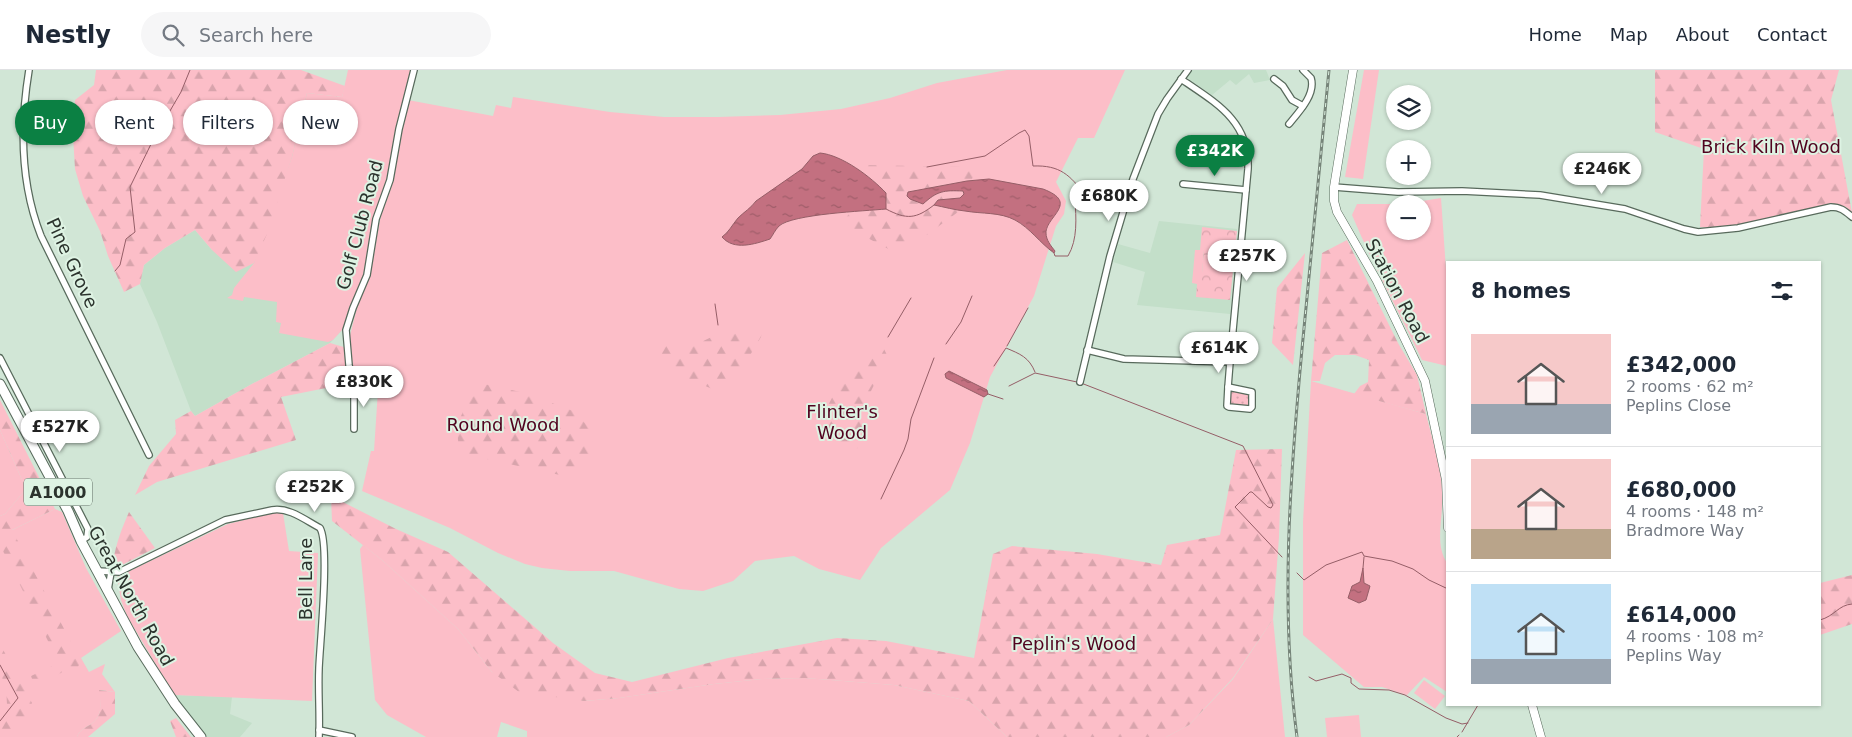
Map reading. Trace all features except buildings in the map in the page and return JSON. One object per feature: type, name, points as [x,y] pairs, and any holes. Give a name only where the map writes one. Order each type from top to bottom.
[{"type":"main road","name":"Great North Road","points":[[0,384],[68,511],[81,541],[108,592],[156,676],[174,704],[201,737]]},
{"type":"street","name":"Pine Grove","points":[[29,70],[24,105],[24,157],[28,190],[35,220],[44,243],[149,455]]},
{"type":"street","name":"Golf Club Road","points":[[354,429],[354,388],[349,365],[346,330],[367,275],[376,219],[390,180],[399,129],[414,70]]},
{"type":"street","points":[[1080,382],[1110,256],[1133,179],[1158,114],[1167,98],[1188,70]]},
{"type":"street","points":[[1289,124],[1303,106],[1313,88],[1312,78],[1303,70]]},
{"type":"street","name":"Station Road","points":[[1353,70],[1334,187],[1336,212],[1377,281],[1425,381],[1446,467],[1446,480]]},
{"type":"street","points":[[1274,78],[1283,86],[1292,100],[1303,106]]},
{"type":"street","points":[[1181,79],[1226,112],[1238,126],[1248,154],[1246,190],[1230,362],[1228,387],[1227,406],[1250,409],[1252,407],[1252,392],[1228,387]]},
{"type":"street","points":[[1183,184],[1246,190]]},
{"type":"street","points":[[1334,187],[1398,192],[1462,191],[1540,195],[1625,209],[1698,232],[1738,228],[1831,207],[1838,207],[1844,210],[1852,218]]},
{"type":"street","points":[[1087,350],[1124,359],[1230,362]]},
{"type":"street","points":[[0,358],[88,529],[86,537],[81,541]]},
{"type":"street","name":"Bell Lane","points":[[97,571],[119,572],[225,520],[272,510],[279,509],[289,512],[320,528],[324,537],[324,568],[319,682],[319,737]]},
{"type":"street","points":[[108,592],[111,572]]},
{"type":"street","points":[[1532,706],[1541,737]]},
{"type":"street","points":[[319,730],[352,737]]},
{"type":"shaded area","points":[[1192,70],[1266,70],[1270,80],[1254,83],[1249,74],[1236,85],[1230,80],[1212,95],[1186,77]]},
{"type":"shaded area","points":[[307,93],[358,100],[303,100]]},
{"type":"shaded area","points":[[358,100],[401,106],[387,178],[374,217],[365,270],[343,329],[330,343],[195,416],[191,411],[157,322],[140,284],[144,265],[165,248],[195,230],[212,250],[283,133],[283,145],[358,145]]},
{"type":"shaded area","points":[[1159,221],[1237,229],[1230,314],[1137,305],[1145,272],[1113,262],[1118,244],[1150,253]]},
{"type":"shaded area","points":[[174,695],[232,697],[230,714],[252,723],[240,737],[207,737]]},
{"type":"green space","points":[[96,70],[301,70],[345,86],[342,97],[307,93],[305,100],[283,100],[283,145],[295,145],[267,234],[254,263],[236,272],[212,250],[195,230],[165,248],[144,265],[140,284],[124,292],[108,256],[100,231],[83,196],[75,169],[74,145],[85,145],[85,100],[75,100],[94,85]]},
{"type":"green space","points":[[348,70],[411,70],[396,130],[387,178],[374,217],[362,281],[343,329],[333,340],[328,342],[279,333],[281,323],[276,322],[277,302],[244,297],[243,301],[227,298],[232,295],[234,288],[254,263],[295,145],[358,145],[358,100],[305,100],[307,93],[342,97]]},
{"type":"green space","points":[[1007,70],[1125,70],[1094,138],[1078,138],[1056,182],[1066,201],[1064,214],[1056,226],[1034,296],[990,377],[970,443],[950,490],[881,548],[860,580],[819,569],[794,556],[755,561],[733,581],[703,591],[679,589],[614,571],[570,571],[542,568],[525,564],[498,553],[450,528],[362,491],[371,451],[374,451],[378,390],[331,387],[347,348],[358,303],[369,277],[381,215],[392,185],[408,100],[493,116],[496,105],[511,108],[513,97],[610,112],[664,117],[780,115],[841,109],[890,98],[937,83]]},
{"type":"green space","points":[[1364,70],[1379,70],[1363,179],[1345,177]]},
{"type":"green space","name":"Brick Kiln Wood","points":[[1655,70],[1839,70],[1831,100],[1852,213],[1846,207],[1833,204],[1727,227],[1700,227],[1704,149],[1655,132]]},
{"type":"green space","points":[[857,165],[979,167],[965,191],[958,212],[928,234],[896,253],[841,224],[849,214],[888,206],[880,187]]},
{"type":"green space","points":[[1441,198],[1446,269],[1446,366],[1422,360],[1352,215],[1357,204],[1386,204],[1386,240],[1431,240],[1431,200]]},
{"type":"green space","points":[[1202,227],[1237,231],[1230,300],[1196,297],[1197,284],[1192,283],[1193,273],[1202,273],[1204,250],[1200,250]]},
{"type":"green space","points":[[1347,240],[1398,343],[1417,375],[1426,414],[1354,394],[1360,386],[1368,382],[1369,360],[1355,355],[1335,355],[1325,363],[1320,381],[1311,381],[1322,253]]},
{"type":"green space","points":[[1195,250],[1204,250],[1202,274],[1193,273]]},
{"type":"green space","points":[[1305,253],[1293,365],[1272,343],[1277,288]]},
{"type":"green space","points":[[762,329],[761,337],[726,395],[687,378],[649,355],[653,344],[697,344],[724,331]]},
{"type":"green space","points":[[330,343],[347,348],[331,387],[281,397],[296,440],[157,482],[135,495],[149,466],[176,434],[175,420],[191,411],[195,416]]},
{"type":"green space","name":"Flinter's Wood","points":[[882,345],[888,357],[869,395],[857,449],[838,445],[814,432],[833,396],[858,357]]},
{"type":"green space","points":[[1311,381],[1426,414],[1440,470],[1442,492],[1440,543],[1446,560],[1446,691],[1424,677],[1407,695],[1382,687],[1364,687],[1303,635],[1303,522]]},
{"type":"green space","name":"Round Wood","points":[[475,382],[525,393],[576,412],[592,432],[594,460],[560,475],[459,453],[457,426]]},
{"type":"green space","points":[[1231,391],[1249,392],[1251,406],[1232,407],[1229,404]]},
{"type":"green space","points":[[0,400],[55,509],[12,530],[81,661],[74,675],[68,668],[36,690],[31,676],[59,663],[0,545],[0,516],[5,514],[26,489],[0,430]]},
{"type":"green space","points":[[0,430],[26,489],[5,514],[0,516]]},
{"type":"green space","name":"Peplin's Wood","points":[[1282,449],[1279,537],[1273,619],[1233,678],[1189,725],[1166,737],[1007,737],[969,701],[894,685],[805,678],[762,679],[584,701],[519,692],[492,672],[458,629],[382,560],[332,521],[331,496],[396,529],[448,552],[553,643],[595,673],[632,682],[728,658],[837,638],[886,641],[974,658],[993,554],[1012,546],[1097,554],[1161,565],[1167,545],[1220,535],[1236,450]]},
{"type":"green space","points":[[55,509],[62,512],[86,568],[121,631],[81,658],[89,672],[105,664],[102,674],[115,692],[100,690],[101,706],[99,715],[77,737],[0,737],[0,536]]},
{"type":"green space","points":[[129,512],[155,548],[120,566],[113,562]]},
{"type":"green space","points":[[276,512],[283,513],[289,551],[318,553],[312,701],[174,695],[127,616],[121,600],[117,577],[228,524]]},
{"type":"green space","points":[[363,545],[458,629],[492,672],[584,701],[762,679],[805,678],[894,685],[969,701],[1007,737],[527,737],[527,731],[501,722],[497,737],[426,737],[387,715],[375,700],[360,549]]},
{"type":"green space","points":[[1852,575],[1852,624],[1821,635],[1821,583]]},
{"type":"green space","points":[[1273,619],[1285,737],[1166,737],[1189,725],[1233,679]]},
{"type":"green space","points":[[0,644],[32,703],[15,737],[0,737],[0,720],[7,705],[6,684],[0,675]]},
{"type":"green space","points":[[1424,680],[1445,696],[1435,709],[1414,693]]},
{"type":"green space","points":[[99,690],[115,692],[115,714],[88,737],[77,737],[99,715]]},
{"type":"green space","points":[[1359,715],[1361,737],[1327,737],[1325,718]]},
{"type":"green space","points":[[176,718],[191,737],[176,737],[170,721]]},
{"type":"water","points":[[820,153],[847,162],[872,180],[886,193],[886,209],[813,216],[786,222],[776,229],[770,239],[751,244],[732,244],[722,237],[756,201],[802,169],[813,156]]},
{"type":"water","points":[[989,179],[1043,189],[1054,194],[1059,199],[1060,205],[1047,227],[1046,233],[1050,245],[1055,251],[1054,253],[1025,227],[1009,217],[934,205],[938,200],[960,198],[964,194],[963,191],[941,192],[932,196],[923,204],[907,196],[908,192],[967,181]]},
{"type":"water","points":[[949,371],[987,390],[988,394],[984,397],[946,378],[945,374]]},
{"type":"water","points":[[1363,568],[1364,583],[1370,586],[1366,600],[1359,603],[1348,598],[1352,586],[1360,582]]},
{"type":"waterway","points":[[115,271],[120,265],[126,239],[135,232],[130,187],[153,140],[181,92],[190,70]]},
{"type":"waterway","points":[[927,167],[985,156],[1025,130],[1029,136],[1033,166],[1057,169],[1069,177],[1085,195],[1075,199],[1075,236],[1068,256],[1055,256],[1054,253]]},
{"type":"waterway","points":[[1086,195],[1100,191]]},
{"type":"waterway","points":[[886,209],[900,215],[911,216],[922,213],[934,205]]},
{"type":"waterway","points":[[946,344],[961,322],[972,296]]},
{"type":"waterway","points":[[888,337],[911,298]]},
{"type":"waterway","points":[[715,304],[718,325]]},
{"type":"waterway","points":[[1007,346],[1028,308]]},
{"type":"waterway","points":[[994,366],[1006,348],[1027,359],[1035,372]]},
{"type":"waterway","points":[[881,499],[904,450],[911,419],[934,358]]},
{"type":"waterway","points":[[1009,386],[1035,373],[1077,382]]},
{"type":"waterway","points":[[1081,383],[1243,446],[1273,505],[1271,508],[1268,507],[1250,492],[1235,507],[1282,557]]},
{"type":"waterway","points":[[988,394],[1003,399]]},
{"type":"waterway","points":[[1297,573],[1304,580],[1326,565],[1362,552],[1364,556],[1392,561],[1413,569],[1429,580],[1446,588]]},
{"type":"waterway","points":[[1363,568],[1364,557]]},
{"type":"waterway","points":[[1821,620],[1843,606],[1852,604]]},
{"type":"waterway","points":[[0,665],[18,698],[0,721]]},
{"type":"waterway","points":[[1309,677],[1316,681],[1342,674],[1351,678],[1351,683],[1359,689],[1389,690],[1405,695],[1446,718],[1462,724],[1468,723]]},
{"type":"waterway","points":[[1462,732],[1477,706]]},
{"type":"railway","points":[[1297,737],[1289,640],[1288,592],[1291,494],[1302,349],[1329,70]]}]
